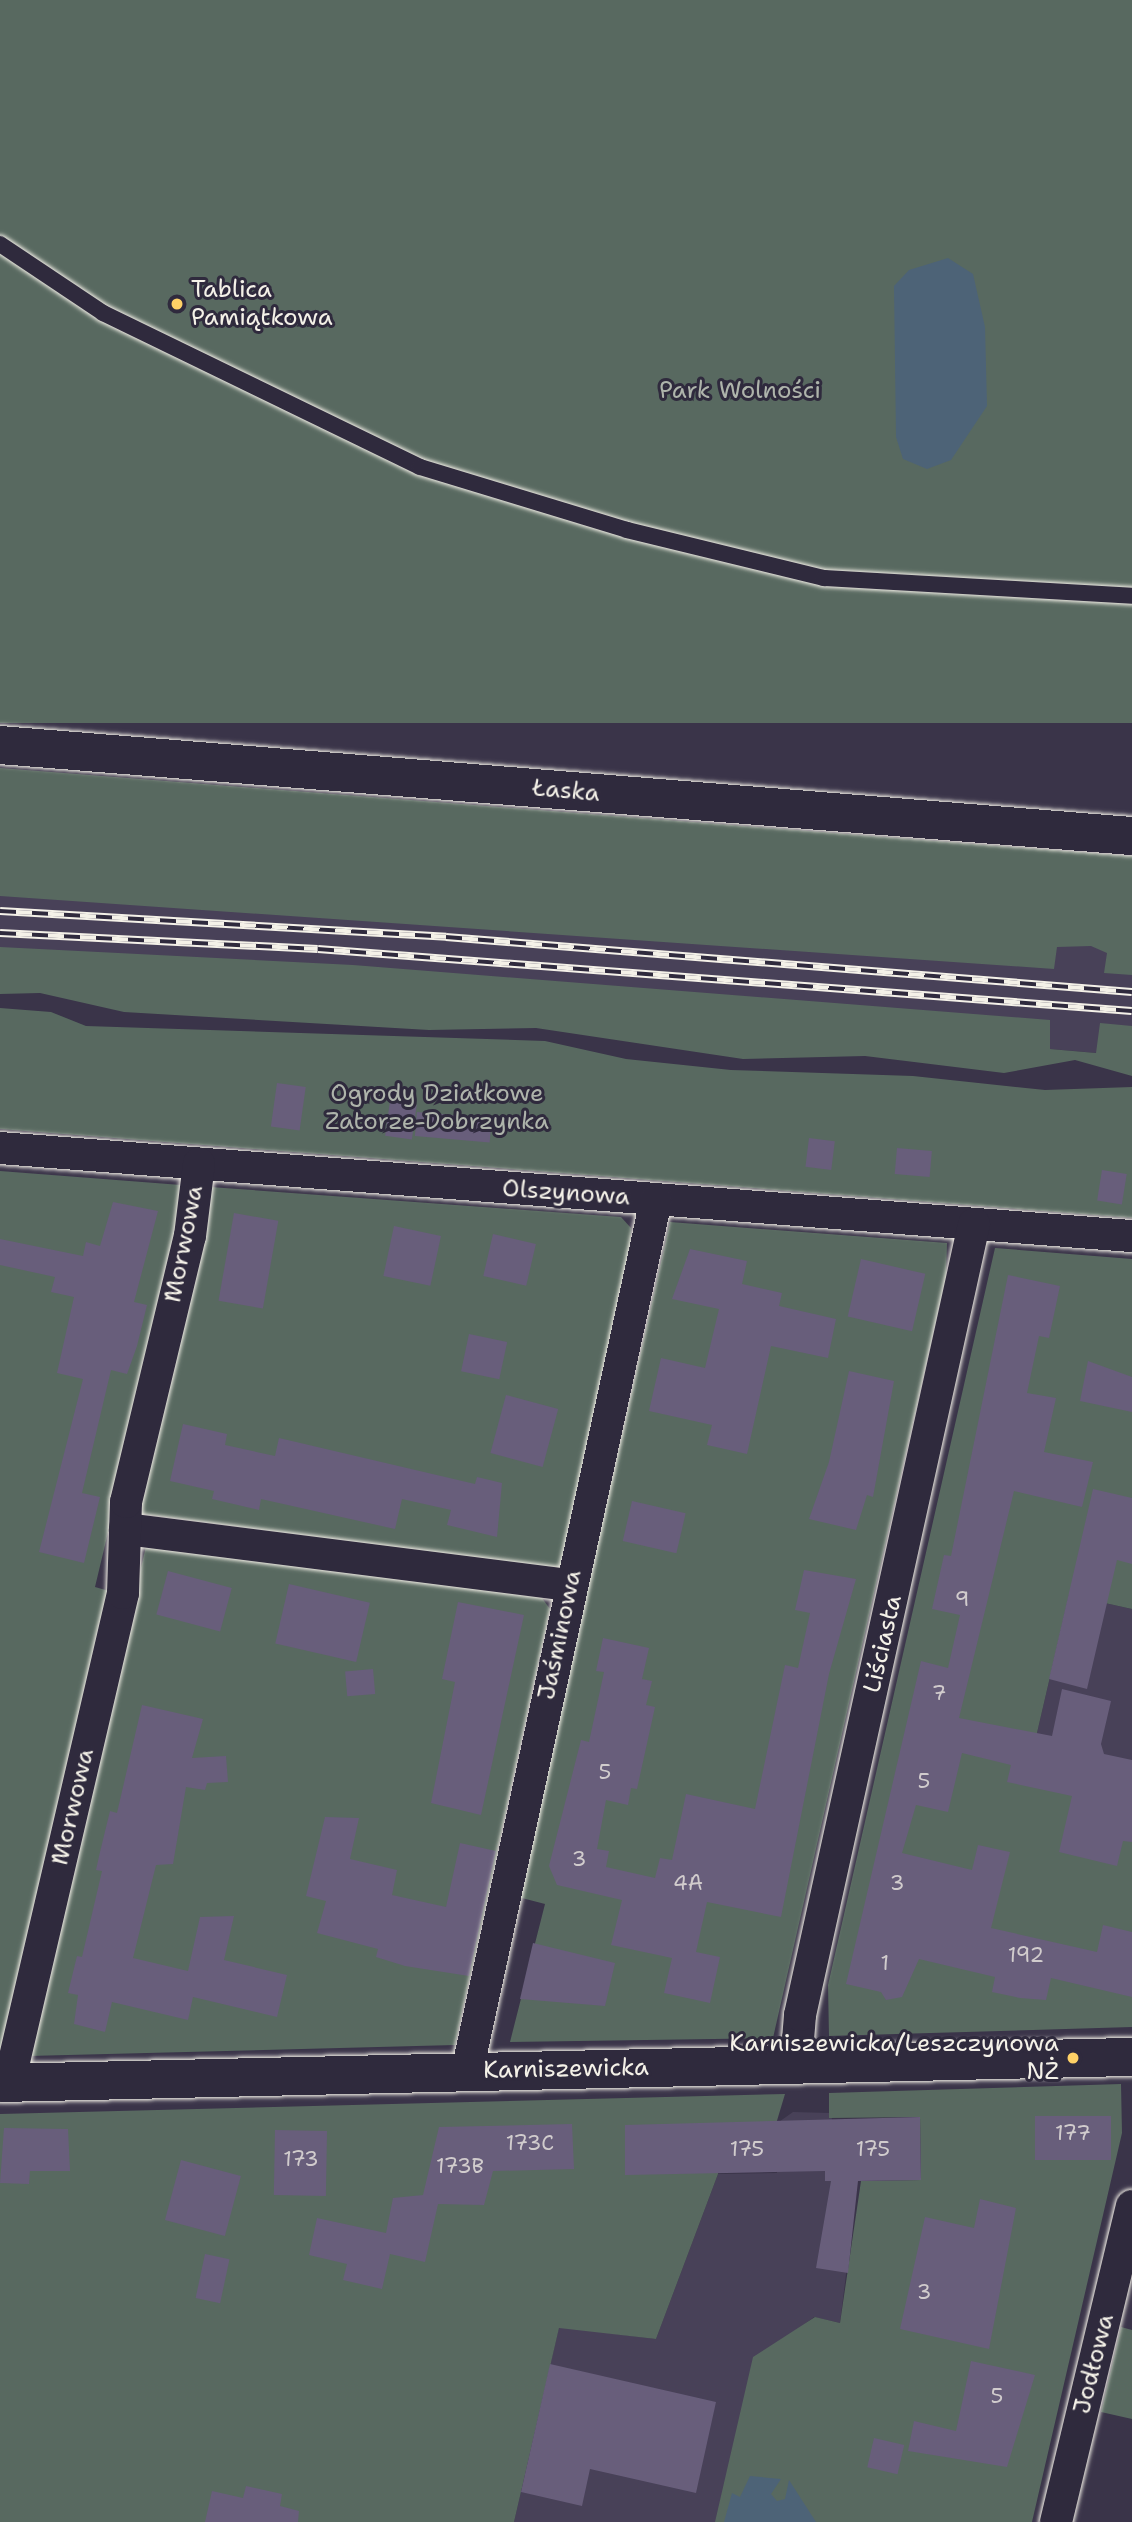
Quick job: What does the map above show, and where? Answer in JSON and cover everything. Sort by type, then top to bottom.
[{"type":"main road","name":"Łaska","points":[[0,745],[1132,836]]},
{"type":"main road","name":"Karniszewicka","points":[[4,2083],[1132,2057]]},
{"type":"street","name":"Olszynowa","points":[[0,1148],[1132,1236]]},
{"type":"street","name":"Morwowa","points":[[4,2083],[122,1593],[125,1529],[190,1236],[199,1164]]},
{"type":"street","name":"Jaśminowa","points":[[467,2071],[571,1585],[652,1243],[656,1200]]},
{"type":"street","name":"Liściasta","points":[[796,2064],[800,2015],[974,1224]]},
{"type":"street","points":[[125,1529],[571,1585]]},
{"type":"street","name":"Jodłowa","points":[[1056,2522],[1132,2206]]},
{"type":"lane","points":[[0,244],[103,313],[421,467],[627,530],[824,578],[1132,596]]},
{"type":"shaded area","points":[[0,846],[1132,930],[1132,1056],[421,995],[0,970]]},
{"type":"shaded area","points":[[1069,1595],[1132,1609],[1132,1786],[1030,1763]]},
{"type":"shaded area","points":[[793,2112],[830,2113],[856,2193],[840,2323],[814,2317],[789,2336],[716,2522],[514,2522],[559,2327],[656,2339],[718,2174],[777,2173],[776,2124]]},
{"type":"green space","name":"Park Wolności","points":[[0,0],[1132,0],[1132,723],[0,723]]},
{"type":"green space","points":[[0,768],[1132,856],[1132,975],[1104,973],[1107,953],[1091,946],[1057,947],[1054,969],[0,896]]},
{"type":"green space","points":[[0,947],[353,965],[1050,1020],[1050,1049],[1096,1053],[1100,1023],[1132,1026],[1132,1076],[1075,1060],[1004,1073],[865,1056],[743,1059],[536,1028],[429,1030],[124,1012],[40,993],[0,994]]},
{"type":"green space","name":"Ogrody Działkowe Zatorze-Dobrzynka","points":[[0,1008],[51,1012],[86,1026],[545,1041],[626,1059],[731,1070],[913,1076],[1045,1090],[1132,1087],[1132,1218],[0,1129]]},
{"type":"green space","points":[[0,1171],[181,1185],[180,1231],[95,1587],[109,1591],[0,2056]]},
{"type":"green space","points":[[210,1187],[621,1217],[631,1228],[629,1269],[562,1569],[142,1514],[137,1503]]},
{"type":"green space","points":[[670,1222],[947,1243],[946,1277],[773,2038],[510,2042],[545,1904],[518,1897]]},
{"type":"green space","points":[[995,1248],[1132,1259],[1132,1609],[1069,1595],[1030,1763],[1132,1786],[1132,2027],[829,2036],[828,1985]]},
{"type":"green space","points":[[146,1546],[542,1598],[550,1609],[455,2045],[29,2056]]},
{"type":"green space","points":[[1121,2084],[1122,2133],[1032,2522],[715,2522],[753,2357],[815,2317],[840,2323],[861,2181],[921,2180],[920,2117],[829,2118],[829,2093]]},
{"type":"green space","points":[[785,2094],[776,2124],[717,2126],[718,2174],[656,2339],[559,2328],[514,2522],[0,2522],[0,2114]]},
{"type":"green space","points":[[1121,2327],[1132,2330],[1132,2419],[1101,2412]]},
{"type":"water","points":[[948,258],[973,274],[985,327],[987,406],[951,460],[927,469],[903,459],[896,437],[894,286],[909,270]]},
{"type":"water","points":[[750,2476],[781,2479],[771,2494],[777,2501],[785,2499],[789,2480],[816,2522],[724,2522],[732,2493],[740,2497]]},
{"type":"building","points":[[277,1083],[306,1087],[300,1131],[271,1127]]},
{"type":"building","points":[[390,1101],[417,1105],[412,1139],[385,1136]]},
{"type":"building","points":[[417,1112],[492,1119],[490,1142],[415,1136]]},
{"type":"building","points":[[809,1138],[835,1141],[831,1170],[805,1167]]},
{"type":"building","points":[[897,1148],[932,1151],[930,1177],[895,1174]]},
{"type":"building","points":[[1102,1170],[1127,1174],[1122,1205],[1097,1201]]},
{"type":"building","points":[[113,1202],[158,1211],[134,1302],[147,1305],[137,1346],[127,1374],[111,1370],[82,1493],[100,1497],[84,1563],[39,1552],[83,1379],[57,1373],[74,1297],[51,1292],[55,1277],[0,1265],[0,1239],[83,1256],[86,1242],[100,1246]]},
{"type":"building","points":[[234,1213],[278,1221],[263,1308],[219,1301]]},
{"type":"building","points":[[394,1226],[441,1236],[430,1286],[383,1276]]},
{"type":"building","points":[[493,1234],[536,1244],[526,1286],[483,1276]]},
{"type":"building","points":[[690,1249],[747,1261],[742,1284],[782,1293],[779,1306],[836,1319],[828,1358],[771,1346],[747,1454],[707,1445],[712,1425],[649,1411],[661,1358],[705,1368],[719,1309],[672,1299]]},
{"type":"building","points":[[861,1259],[925,1274],[912,1331],[848,1316]]},
{"type":"building","points":[[1008,1275],[1060,1286],[1049,1338],[1039,1336],[1027,1393],[1056,1398],[1044,1452],[1093,1462],[1082,1507],[1014,1491],[959,1718],[1052,1736],[1062,1689],[1111,1701],[1101,1744],[1104,1754],[1132,1760],[1132,1842],[1123,1841],[1117,1866],[1059,1852],[1072,1796],[1007,1782],[1011,1765],[962,1753],[948,1812],[916,1805],[902,1853],[972,1870],[978,1845],[1010,1852],[991,1928],[1097,1952],[1103,1925],[1132,1932],[1132,1997],[1051,1978],[1046,2000],[1020,1998],[992,1992],[995,1977],[919,1959],[902,1997],[886,2000],[881,1992],[846,1984],[921,1661],[948,1668],[960,1615],[932,1609],[944,1555],[951,1556]]},
{"type":"building","points":[[469,1334],[507,1342],[499,1379],[461,1371]]},
{"type":"building","points":[[1088,1361],[1132,1377],[1132,1412],[1080,1401]]},
{"type":"building","points":[[849,1371],[894,1381],[873,1497],[867,1495],[856,1530],[809,1519],[829,1462]]},
{"type":"building","points":[[506,1395],[558,1409],[543,1467],[490,1453]]},
{"type":"building","points":[[183,1424],[227,1434],[225,1445],[275,1456],[279,1438],[475,1484],[477,1477],[502,1483],[497,1537],[447,1525],[451,1510],[402,1499],[395,1529],[261,1499],[259,1510],[212,1499],[214,1491],[170,1481]]},
{"type":"building","points":[[1093,1489],[1132,1498],[1132,1564],[1117,1560],[1087,1689],[1049,1679]]},
{"type":"building","points":[[632,1501],[686,1513],[676,1553],[623,1541]]},
{"type":"building","points":[[804,1570],[856,1579],[829,1674],[781,1917],[707,1902],[696,1952],[720,1957],[710,2003],[664,1993],[672,1958],[611,1945],[622,1900],[557,1885],[549,1866],[581,1740],[589,1742],[604,1672],[596,1671],[603,1638],[649,1648],[642,1679],[652,1681],[646,1705],[655,1707],[637,1789],[631,1788],[628,1805],[606,1800],[597,1849],[609,1851],[606,1867],[655,1878],[660,1858],[672,1860],[686,1794],[755,1809],[785,1665],[798,1668],[810,1613],[795,1610]]},
{"type":"building","points":[[168,1571],[232,1588],[220,1632],[156,1614]]},
{"type":"building","points":[[289,1584],[370,1603],[356,1662],[275,1643]]},
{"type":"building","points":[[458,1602],[524,1615],[481,1815],[431,1803],[455,1682],[442,1679]]},
{"type":"building","points":[[373,1669],[375,1694],[347,1696],[345,1671]]},
{"type":"building","points":[[142,1705],[203,1719],[192,1758],[226,1756],[228,1782],[207,1783],[205,1790],[186,1787],[173,1864],[156,1865],[133,1958],[188,1971],[200,1917],[234,1916],[224,1960],[287,1975],[277,2017],[193,1997],[188,2020],[112,2002],[105,2032],[74,2024],[78,1995],[68,1993],[77,1956],[82,1957],[102,1871],[96,1870],[110,1811],[117,1813]]},
{"type":"building","points":[[325,1817],[359,1818],[350,1859],[397,1870],[392,1895],[446,1907],[460,1843],[496,1851],[469,1976],[405,1966],[376,1957],[378,1949],[317,1933],[326,1901],[306,1896]]},
{"type":"building","points":[[533,1943],[615,1963],[605,2006],[520,1999]]},
{"type":"building","points":[[1035,2116],[1111,2116],[1111,2160],[1035,2160]]},
{"type":"building","points":[[920,2117],[921,2180],[858,2181],[848,2273],[816,2268],[831,2181],[825,2181],[825,2171],[625,2175],[625,2125]]},
{"type":"building","points":[[572,2124],[574,2169],[493,2171],[484,2205],[438,2204],[425,2262],[390,2254],[382,2289],[343,2280],[347,2264],[309,2255],[317,2218],[386,2233],[393,2198],[423,2195],[439,2127]]},
{"type":"building","points":[[4,2128],[68,2129],[70,2171],[30,2171],[29,2184],[0,2183]]},
{"type":"building","points":[[275,2130],[327,2131],[326,2196],[274,2195]]},
{"type":"building","points":[[181,2160],[241,2176],[225,2236],[165,2220]]},
{"type":"building","points":[[980,2199],[1016,2208],[989,2349],[900,2329],[925,2217],[974,2228]]},
{"type":"building","points":[[205,2254],[229,2259],[220,2303],[196,2298]]},
{"type":"building","points":[[971,2361],[1035,2375],[1007,2467],[908,2451],[914,2421],[956,2431]]},
{"type":"building","points":[[550,2364],[716,2402],[696,2493],[590,2469],[582,2506],[521,2492]]},
{"type":"building","points":[[874,2438],[904,2445],[897,2474],[867,2467]]},
{"type":"building","points":[[246,2486],[282,2494],[280,2506],[299,2511],[298,2522],[205,2522],[212,2491],[243,2498]]},
{"type":"railway","points":[[0,911],[446,937],[1132,992]]},
{"type":"railway","points":[[0,933],[318,949],[1132,1011]]},
{"type":"place","name":"Tablica Pamiątkowa","points":[[177,304]]},
{"type":"place","name":"Karniszewicka/Leszczynowa NŻ","points":[[1073,2058]]}]
